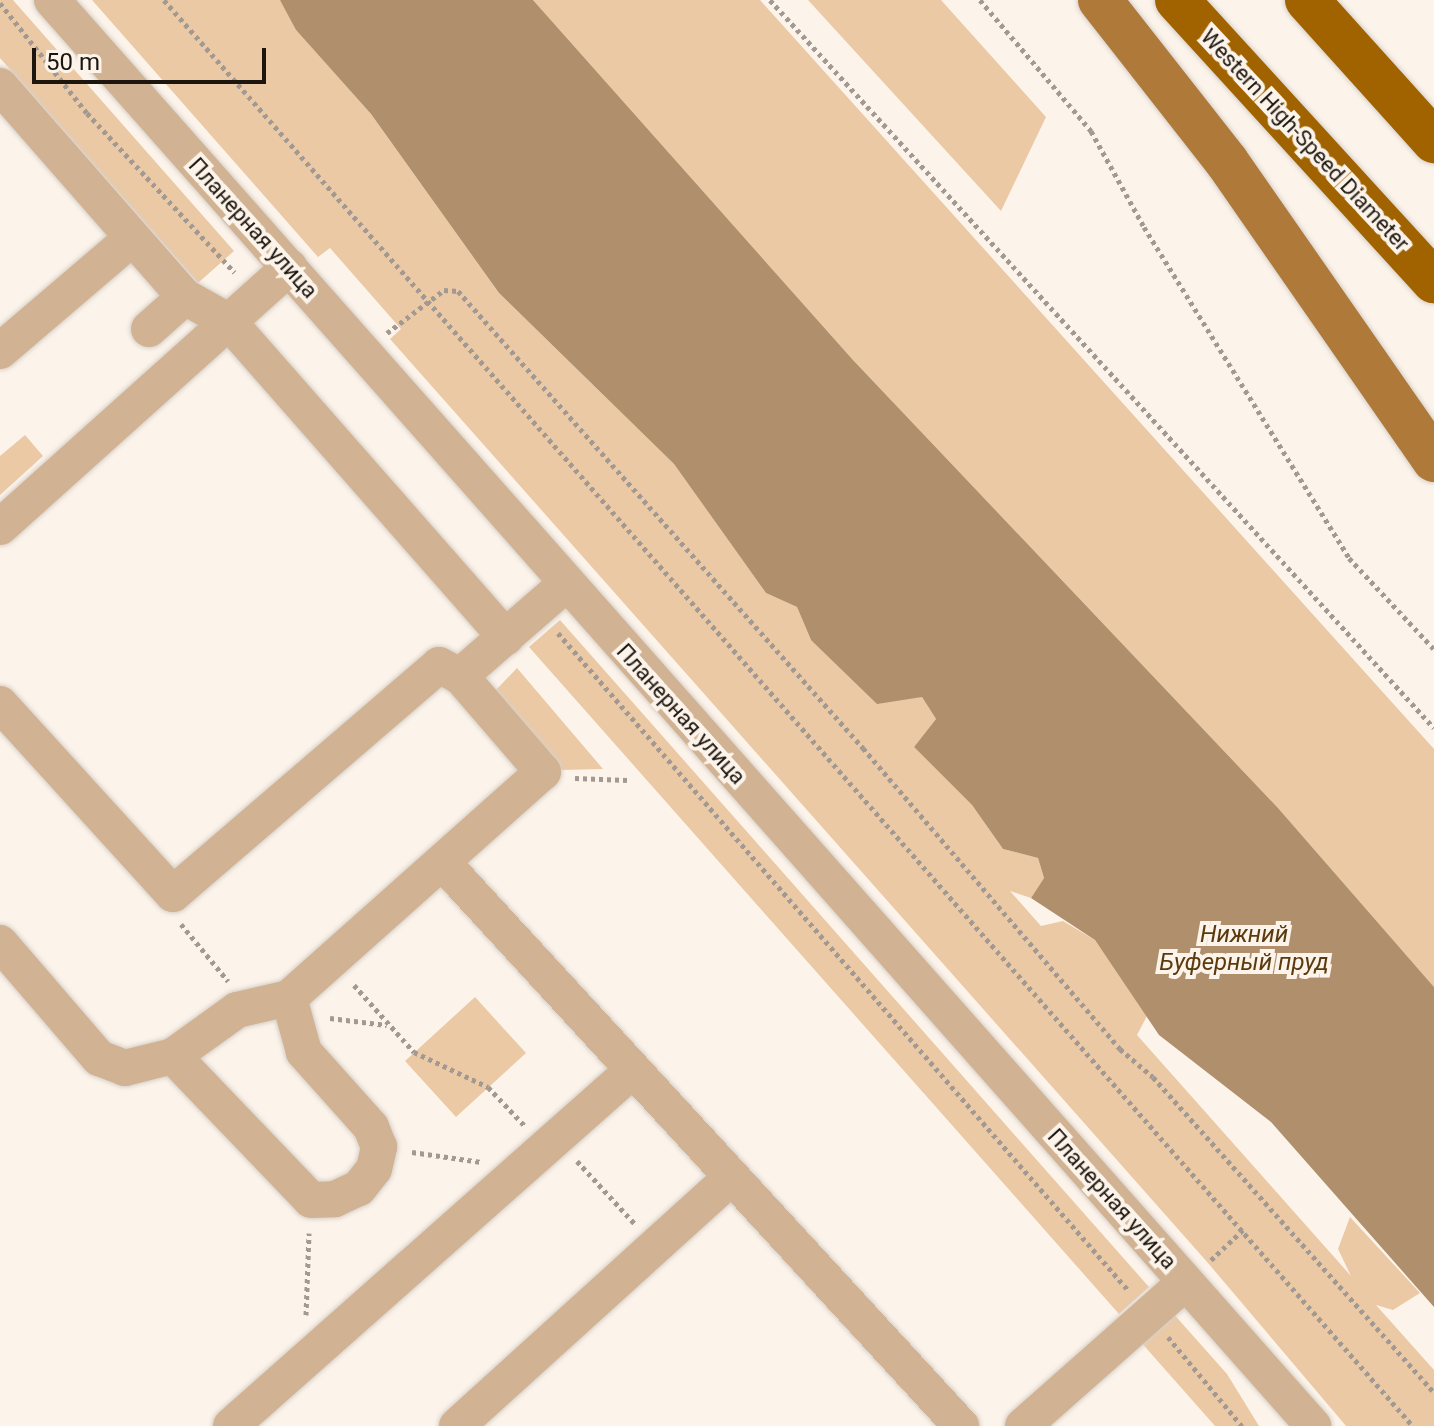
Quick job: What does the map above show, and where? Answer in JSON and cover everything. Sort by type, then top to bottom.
[{"type":"highway","name":"Western High-Speed Diameter","points":[[1177,0],[1434,281]]},
{"type":"highway","points":[[1307,0],[1434,141]]},
{"type":"main road","points":[[1100,0],[1227,162],[1434,460]]},
{"type":"street","name":"Планерная улица","points":[[52,0],[566,584],[1197,1272],[1313,1426]]},
{"type":"street","points":[[0,86],[185,297],[228,321],[506,637]]},
{"type":"street","points":[[0,351],[131,239]]},
{"type":"street","points":[[0,527],[290,267]]},
{"type":"street","points":[[149,329],[185,297]]},
{"type":"street","points":[[460,676],[566,584]]},
{"type":"street","points":[[0,704],[173,894],[439,665],[460,676],[543,772],[444,864],[332,960],[291,1006],[237,1010],[173,1056],[125,1068],[99,1058],[0,943]]},
{"type":"street","points":[[444,864],[961,1426]]},
{"type":"street","points":[[173,1056],[311,1200],[335,1199],[359,1188],[374,1169],[379,1147],[371,1127],[304,1052],[291,1006]]},
{"type":"street","points":[[231,1426],[633,1070]]},
{"type":"street","points":[[457,1426],[732,1177]]},
{"type":"street","points":[[1023,1426],[1197,1272]]},
{"type":"path","points":[[164,0],[1245,1228],[1413,1426]]},
{"type":"path","points":[[770,0],[1434,728]]},
{"type":"path","points":[[980,0],[1091,131],[1152,241],[1349,558],[1434,649]]},
{"type":"path","points":[[0,3],[87,113],[256,296]]},
{"type":"path","points":[[387,334],[444,290],[458,291],[863,748],[1120,1049],[1153,1077],[1434,1392]]},
{"type":"path","points":[[538,609],[1149,1314],[1242,1426]]},
{"type":"path","points":[[543,772],[552,778],[627,780]]},
{"type":"path","points":[[173,894],[173,915],[230,984],[237,1010]]},
{"type":"path","points":[[332,960],[414,1052],[488,1087],[543,1152],[654,1246]]},
{"type":"path","points":[[291,1006],[389,1025]]},
{"type":"path","points":[[379,1147],[543,1152]]},
{"type":"path","points":[[304,1361],[311,1200]]},
{"type":"path","points":[[1197,1272],[1245,1228]]},
{"type":"shaded area","points":[[0,0],[13,0],[234,251],[198,283],[0,58]]},
{"type":"shaded area","points":[[92,0],[280,0],[285,5],[296,30],[371,114],[499,293],[674,464],[766,593],[797,607],[811,640],[922,697],[936,719],[914,747],[972,805],[1003,849],[1038,858],[1044,878],[1031,898],[1010,891],[1041,926],[1063,921],[1095,940],[1147,1016],[1137,1035],[1351,1276],[1338,1249],[1350,1217],[1420,1293],[1393,1310],[1376,1305],[1434,1370],[1434,1426],[1346,1426],[1208,1263],[390,339],[401,329],[330,248],[318,257]]},
{"type":"shaded area","points":[[533,0],[760,0],[1434,749],[1434,987],[1278,808],[853,360]]},
{"type":"shaded area","points":[[808,0],[941,0],[1046,117],[1001,211]]},
{"type":"shaded area","points":[[25,435],[43,456],[0,495],[0,456]]},
{"type":"shaded area","points":[[560,620],[1149,1287],[1119,1314],[529,647]]},
{"type":"shaded area","points":[[517,668],[603,769],[562,770],[494,692]]},
{"type":"shaded area","points":[[475,997],[526,1053],[456,1117],[405,1061]]},
{"type":"shaded area","points":[[1171,1311],[1227,1374],[1259,1426],[1215,1426],[1139,1340]]},
{"type":"water","name":"Нижний Буферный пруд","points":[[280,0],[533,0],[853,360],[1278,808],[1434,987],[1434,1307],[1271,1122],[1159,1035],[1095,940],[1031,898],[1044,878],[1038,858],[1003,849],[972,805],[914,747],[936,719],[922,697],[877,704],[811,640],[797,607],[766,593],[674,464],[499,293],[371,114],[296,30]]}]
